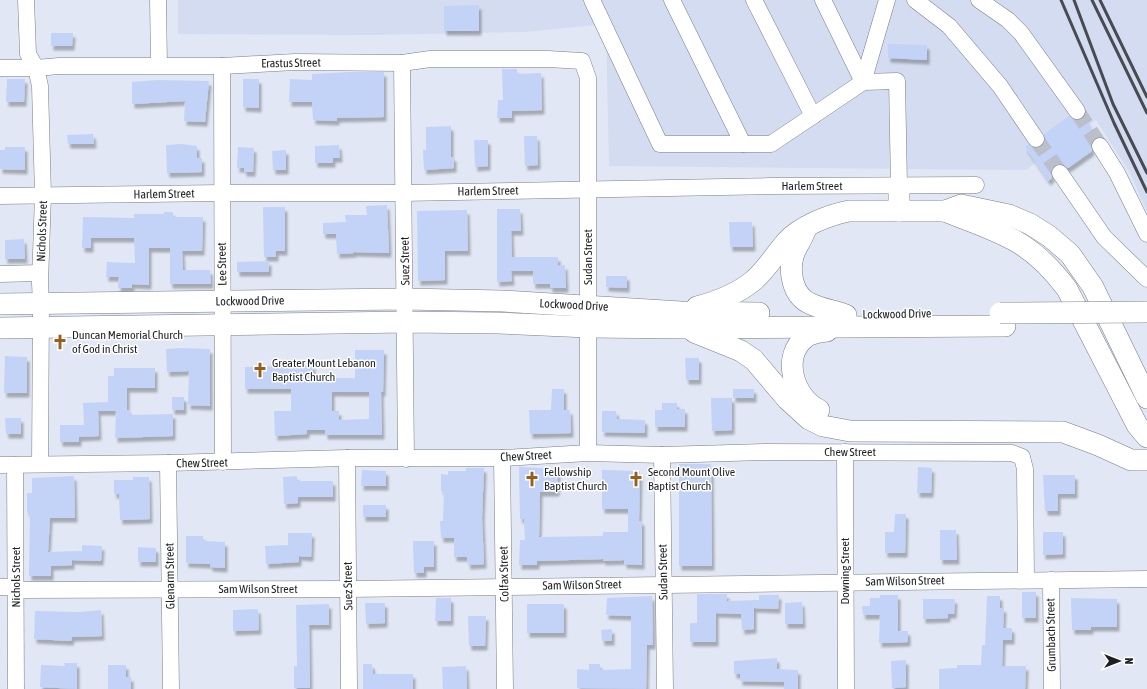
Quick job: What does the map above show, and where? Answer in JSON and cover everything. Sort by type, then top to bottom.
[{"type":"main road","points":[[899,186],[899,211]]},
{"type":"main road","points":[[946,211],[961,205],[1009,215],[1030,224],[1049,236],[1070,254],[1093,287],[1147,398]]},
{"type":"main road","points":[[683,320],[712,303],[736,293],[753,281],[788,240],[819,219],[849,211],[946,211],[1015,239],[1034,252],[1052,269],[1071,296],[1144,427]]},
{"type":"main road","points":[[808,227],[794,254],[792,282],[798,295],[810,303],[847,320]]},
{"type":"main road","name":"Lockwood Drive","points":[[0,304],[405,299],[502,301],[589,305],[683,320]]},
{"type":"main road","name":"Lockwood Drive","points":[[1002,320],[1147,312]]},
{"type":"main road","points":[[683,320],[741,351],[754,360],[798,410],[809,419],[823,426],[850,431],[1063,432],[1098,445],[1131,460],[1147,460]]},
{"type":"main road","name":"Lockwood Drive","points":[[0,328],[406,322],[498,322],[588,327],[683,320],[1002,320],[1147,325]]},
{"type":"main road","points":[[847,320],[808,335],[796,347],[792,361],[793,376],[805,401],[817,410],[833,415],[863,418],[1030,418],[1070,421],[1095,429],[1147,454]]},
{"type":"street","name":"Nichols Street","points":[[26,0],[28,54],[36,68],[40,86],[43,195],[40,274],[40,464]]},
{"type":"street","points":[[158,0],[159,65]]},
{"type":"street","points":[[592,0],[660,144],[771,144],[863,82],[897,82],[899,186]]},
{"type":"street","points":[[672,0],[743,144]]},
{"type":"street","points":[[754,0],[813,116]]},
{"type":"street","points":[[823,0],[863,82]]},
{"type":"street","points":[[863,82],[887,0]]},
{"type":"street","points":[[915,0],[950,26],[1000,86],[1036,139]]},
{"type":"street","points":[[979,0],[1008,20],[1021,33],[1077,111]]},
{"type":"street","name":"Erastus Street","points":[[0,68],[159,65],[222,66],[295,62],[402,63],[430,59],[548,59],[582,61]]},
{"type":"street","name":"Sudan Street","points":[[582,61],[588,78],[588,453]]},
{"type":"street","name":"Suez Street","points":[[402,63],[406,322],[406,459]]},
{"type":"street","name":"Lee Street","points":[[222,66],[221,193],[223,462]]},
{"type":"street","points":[[1100,146],[1118,173],[1147,234]]},
{"type":"street","points":[[1060,173],[1104,237],[1147,279]]},
{"type":"street","name":"Harlem Street","points":[[0,196],[221,193],[403,193],[587,189],[976,185]]},
{"type":"street","points":[[0,274],[40,274]]},
{"type":"street","name":"Chew Street","points":[[8,465],[223,462],[346,458],[502,458],[588,453],[662,455],[845,452],[1012,453],[1022,457],[1025,485],[1026,579]]},
{"type":"street","name":"Downing Street","points":[[845,452],[846,689]]},
{"type":"street","name":"Sudan Street","points":[[662,455],[665,689]]},
{"type":"street","name":"Suez Street","points":[[346,458],[349,689]]},
{"type":"street","name":"Colfax Street","points":[[502,458],[505,689]]},
{"type":"street","name":"Glenarm Street","points":[[168,463],[171,589],[171,689]]},
{"type":"street","name":"Nichols Street","points":[[8,465],[16,588],[16,689]]},
{"type":"street","name":"Sam Wilson Street","points":[[0,587],[348,589],[1026,579],[1147,579]]},
{"type":"street","name":"Grumbach Street","points":[[1051,580],[1052,689]]},
{"type":"shaded area","points":[[178,0],[1147,0],[1147,212],[1130,173],[1096,120],[1026,170],[609,166],[606,24],[525,32],[375,35],[178,34]]},
{"type":"building","points":[[479,5],[479,31],[444,31],[444,6]]},
{"type":"building","points":[[51,33],[73,33],[72,46],[51,46]]},
{"type":"building","points":[[888,44],[927,45],[927,60],[888,58]]},
{"type":"building","points":[[502,69],[517,69],[517,74],[541,73],[542,110],[512,111],[512,118],[497,118],[498,100],[503,100]]},
{"type":"building","points":[[384,72],[384,117],[337,118],[337,121],[313,120],[312,102],[289,102],[290,79],[312,80],[312,74]]},
{"type":"building","points":[[7,79],[25,79],[24,102],[6,102]]},
{"type":"building","points":[[243,79],[259,79],[259,108],[243,107]]},
{"type":"building","points":[[157,80],[209,81],[205,122],[184,121],[185,101],[132,104],[132,82]]},
{"type":"building","points":[[1069,116],[1078,120],[1084,117],[1098,137],[1091,142],[1092,151],[1068,168],[1060,164],[1054,165],[1051,173],[1052,178],[1048,181],[1025,147],[1028,144],[1036,148],[1042,147],[1045,139],[1044,134]]},
{"type":"building","points":[[451,126],[451,157],[454,157],[454,168],[424,170],[423,150],[426,150],[426,127]]},
{"type":"building","points":[[93,134],[94,144],[68,144],[67,135]]},
{"type":"building","points":[[524,136],[537,136],[538,165],[525,166]]},
{"type":"building","points":[[474,140],[488,140],[488,166],[475,167]]},
{"type":"building","points":[[182,144],[197,146],[197,158],[202,158],[202,172],[167,173],[166,145]]},
{"type":"building","points":[[339,145],[340,158],[333,158],[333,163],[315,163],[315,146]]},
{"type":"building","points":[[5,147],[25,147],[25,170],[0,169],[0,150],[5,150]]},
{"type":"building","points":[[238,147],[254,148],[253,172],[244,172],[244,168],[237,168]]},
{"type":"building","points":[[286,150],[286,170],[273,170],[272,151]]},
{"type":"building","points":[[387,205],[389,253],[354,252],[337,254],[336,234],[323,234],[323,223],[346,222],[345,215],[367,215],[366,206]]},
{"type":"building","points":[[263,207],[285,207],[285,251],[276,251],[276,257],[264,257]]},
{"type":"building","points":[[497,209],[520,209],[521,231],[511,231],[512,257],[558,257],[558,266],[565,265],[566,288],[550,288],[550,284],[533,284],[533,271],[511,271],[512,281],[497,282]]},
{"type":"building","points":[[467,210],[468,251],[445,251],[445,280],[418,281],[417,211]]},
{"type":"building","points":[[164,212],[173,212],[173,217],[203,217],[202,251],[182,251],[183,270],[210,270],[211,284],[170,284],[170,248],[149,248],[149,285],[132,284],[132,288],[118,288],[119,277],[106,277],[107,262],[135,263],[134,238],[91,238],[91,248],[82,248],[83,217],[134,218],[134,214],[164,214]]},
{"type":"building","points":[[729,222],[752,222],[753,247],[730,247]]},
{"type":"building","points":[[24,239],[25,259],[5,259],[5,240]]},
{"type":"building","points":[[269,261],[269,272],[237,272],[237,262]]},
{"type":"building","points":[[606,276],[627,276],[627,288],[606,287]]},
{"type":"building","points":[[166,349],[210,349],[210,406],[188,405],[189,371],[167,372]]},
{"type":"building","points":[[355,350],[384,350],[383,392],[381,392],[382,435],[325,435],[325,430],[307,430],[307,434],[275,436],[274,411],[291,411],[291,389],[245,389],[245,367],[313,365],[313,378],[355,378]],"holes":[[[332,392],[369,392],[369,419],[339,420],[339,411],[332,411]]]},
{"type":"building","points":[[5,356],[27,357],[27,393],[4,393]]},
{"type":"building","points":[[685,358],[699,358],[699,380],[686,380]]},
{"type":"building","points":[[114,368],[155,368],[155,388],[127,388],[127,410],[130,410],[130,415],[173,414],[173,436],[115,438],[116,411],[98,411],[99,436],[79,437],[79,442],[60,442],[60,425],[84,425],[83,403],[108,402],[108,376],[114,376]]},
{"type":"building","points":[[552,389],[564,389],[564,410],[570,410],[571,433],[530,434],[529,410],[551,410]]},
{"type":"building","points":[[733,389],[754,389],[754,398],[733,398]]},
{"type":"building","points":[[172,397],[184,397],[184,410],[172,410]]},
{"type":"building","points":[[711,398],[732,398],[732,430],[712,431]]},
{"type":"building","points":[[662,403],[677,403],[677,409],[685,409],[685,427],[655,427],[655,410],[662,410]]},
{"type":"building","points":[[602,411],[616,411],[617,419],[645,420],[645,433],[602,432]]},
{"type":"building","points":[[5,418],[21,418],[21,434],[6,434]]},
{"type":"building","points":[[679,464],[711,464],[712,566],[679,566]]},
{"type":"building","points":[[519,467],[558,469],[557,492],[540,492],[539,537],[603,536],[603,532],[628,532],[628,509],[602,509],[602,470],[640,471],[639,521],[642,521],[642,565],[624,564],[624,560],[603,561],[603,559],[537,561],[537,565],[519,565],[520,540],[525,540],[524,519],[520,519]]},
{"type":"building","points":[[918,467],[932,468],[931,493],[917,493]]},
{"type":"building","points":[[466,468],[484,468],[482,518],[484,564],[468,565],[467,557],[454,557],[454,538],[441,538],[440,521],[443,521],[444,491],[441,491],[441,474],[448,475],[448,471],[466,471]]},
{"type":"building","points":[[362,470],[386,471],[386,486],[361,486]]},
{"type":"building","points":[[1043,475],[1075,475],[1075,494],[1058,494],[1058,511],[1045,511]]},
{"type":"building","points":[[74,476],[75,518],[50,518],[48,552],[82,551],[82,545],[102,546],[101,561],[72,560],[72,565],[51,566],[51,576],[29,576],[30,513],[27,513],[27,493],[32,493],[32,478]]},
{"type":"building","points":[[297,476],[297,481],[333,481],[333,497],[298,497],[298,503],[284,504],[283,477]]},
{"type":"building","points":[[133,477],[149,477],[150,519],[120,520],[119,494],[114,494],[114,480],[133,480]]},
{"type":"building","points":[[363,505],[386,505],[386,517],[363,517]]},
{"type":"building","points":[[895,514],[906,514],[905,553],[885,553],[885,532],[894,532]]},
{"type":"building","points":[[940,530],[956,530],[957,560],[940,560]]},
{"type":"building","points":[[1043,532],[1063,532],[1063,554],[1043,555]]},
{"type":"building","points":[[288,533],[312,533],[311,557],[299,556],[299,562],[266,564],[265,546],[288,545]]},
{"type":"building","points":[[186,536],[203,536],[203,541],[225,542],[225,568],[210,567],[210,564],[186,563]]},
{"type":"building","points":[[413,541],[434,541],[434,567],[424,567],[424,573],[414,573]]},
{"type":"building","points":[[138,547],[156,548],[156,562],[138,562]]},
{"type":"building","points":[[1022,592],[1036,592],[1036,618],[1022,618]]},
{"type":"building","points":[[697,594],[727,594],[727,601],[759,600],[759,595],[779,595],[778,609],[754,608],[754,629],[742,630],[741,614],[716,613],[716,642],[690,642],[690,623],[697,623]]},
{"type":"building","points":[[880,595],[898,595],[898,631],[908,631],[908,642],[879,643],[880,615],[863,615],[862,606],[870,606],[870,598],[880,598]]},
{"type":"building","points":[[652,596],[653,645],[647,645],[646,689],[577,688],[577,669],[589,670],[589,664],[600,664],[600,670],[631,669],[631,616],[606,615],[607,598]]},
{"type":"building","points":[[987,596],[1000,596],[1000,608],[1004,608],[1003,628],[1012,628],[1012,640],[1003,640],[1002,666],[1026,666],[1025,689],[939,689],[939,669],[957,668],[957,665],[981,665],[982,645],[985,645]]},
{"type":"building","points":[[436,598],[451,598],[451,621],[435,621]]},
{"type":"building","points":[[1071,598],[1117,599],[1117,627],[1091,627],[1091,630],[1072,630]]},
{"type":"building","points":[[923,599],[955,599],[954,614],[948,614],[948,618],[923,619]]},
{"type":"building","points":[[802,602],[803,624],[785,624],[785,603]]},
{"type":"building","points":[[365,603],[385,603],[385,623],[366,624]]},
{"type":"building","points":[[329,604],[329,625],[309,625],[310,688],[294,688],[294,666],[297,666],[296,605]]},
{"type":"building","points":[[527,604],[564,604],[564,633],[527,633]]},
{"type":"building","points":[[258,609],[259,630],[233,631],[233,610]]},
{"type":"building","points":[[101,610],[102,636],[72,637],[71,641],[34,639],[35,611],[80,612]]},
{"type":"building","points":[[468,616],[486,616],[485,646],[469,646]]},
{"type":"building","points":[[612,629],[612,641],[602,641],[601,630]]},
{"type":"building","points":[[777,658],[777,669],[798,670],[798,689],[784,689],[784,682],[740,681],[740,674],[734,674],[734,661]]},
{"type":"building","points":[[906,660],[906,687],[892,688],[891,661]]},
{"type":"building","points":[[64,663],[77,663],[77,689],[40,687],[41,665],[65,666]]},
{"type":"building","points":[[363,664],[372,664],[373,674],[413,674],[413,689],[363,689]]},
{"type":"building","points":[[108,665],[126,665],[126,677],[131,677],[131,689],[108,689]]},
{"type":"building","points":[[466,666],[467,689],[443,689],[442,667]]},
{"type":"tunnel","points":[[1077,111],[1100,146]]},
{"type":"tunnel","points":[[1036,139],[1060,173]]},
{"type":"railway","points":[[1061,0],[1114,123],[1147,192]]},
{"type":"railway","points":[[1074,0],[1113,104],[1147,173]]},
{"type":"railway","points":[[1092,0],[1147,113]]},
{"type":"railway","points":[[1100,0],[1147,97]]},
{"type":"place","name":"Duncan Memorial Church of God in Christ","points":[[60,342]]},
{"type":"place","name":"Greater Mount Lebanon Baptist Church","points":[[260,370]]},
{"type":"place","name":"Fellowship Baptist Church","points":[[532,479]]},
{"type":"place","name":"Second Mount Olive Baptist Church","points":[[636,479]]}]
